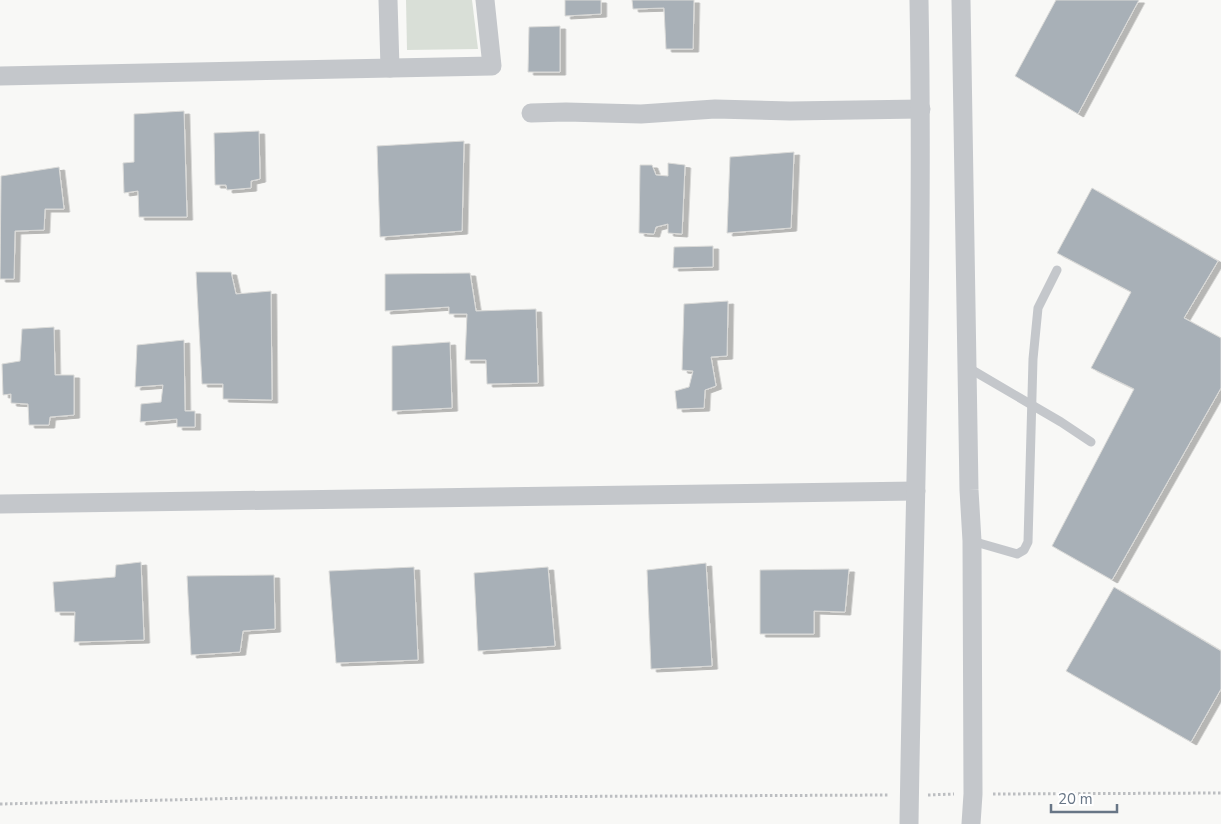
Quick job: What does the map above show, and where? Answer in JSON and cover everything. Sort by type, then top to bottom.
[{"type":"street","points":[[388,0],[390,68]]},
{"type":"street","points":[[0,76],[492,66],[485,0]]},
{"type":"street","points":[[909,824],[921,109],[919,0]]},
{"type":"street","points":[[961,0],[968,490],[972,541],[973,794],[971,824]]},
{"type":"street","points":[[531,113],[641,114],[715,109],[790,111],[921,109]]},
{"type":"street","points":[[0,504],[916,491]]},
{"type":"lane","points":[[972,541],[1017,554],[1024,550],[1028,542],[1033,359],[1038,308],[1057,270]]},
{"type":"lane","points":[[967,367],[1061,422],[1091,442]]},
{"type":"path","points":[[0,804],[251,798],[1221,793]]},
{"type":"shaded area","points":[[406,0],[472,0],[478,49],[407,50]]},
{"type":"building","points":[[565,0],[601,0],[601,14],[565,16]]},
{"type":"building","points":[[632,0],[694,0],[693,49],[666,49],[664,8],[633,9]]},
{"type":"building","points":[[1056,0],[1139,0],[1078,114],[1015,76]]},
{"type":"building","points":[[560,26],[560,72],[528,72],[529,27]]},
{"type":"building","points":[[184,111],[187,217],[139,217],[138,191],[124,193],[123,163],[134,162],[134,114]]},
{"type":"building","points":[[259,131],[260,179],[251,181],[251,188],[227,190],[226,185],[215,185],[214,133]]},
{"type":"building","points":[[464,141],[462,231],[380,237],[377,146]]},
{"type":"building","points":[[794,152],[791,228],[727,233],[730,157]]},
{"type":"building","points":[[668,163],[685,165],[682,234],[668,233],[668,224],[656,227],[654,234],[639,233],[640,165],[652,165],[656,175],[668,176]]},
{"type":"building","points":[[59,167],[64,209],[45,209],[44,230],[15,231],[14,279],[0,279],[1,176]]},
{"type":"building","points":[[1092,188],[1218,261],[1184,318],[1221,338],[1221,388],[1112,580],[1052,546],[1134,389],[1091,368],[1131,292],[1057,253]]},
{"type":"building","points":[[713,246],[713,267],[673,268],[674,247]]},
{"type":"building","points":[[196,272],[231,272],[236,294],[271,291],[272,400],[223,399],[223,384],[202,384]]},
{"type":"building","points":[[470,273],[476,311],[536,309],[538,383],[487,384],[486,360],[465,360],[467,314],[449,314],[449,307],[385,311],[385,274]]},
{"type":"building","points":[[728,301],[727,356],[711,357],[716,386],[705,390],[704,408],[677,409],[675,391],[689,387],[693,371],[682,370],[684,304]]},
{"type":"building","points":[[54,327],[55,375],[74,375],[74,415],[50,417],[49,425],[29,425],[28,404],[11,403],[11,394],[3,395],[2,364],[20,361],[22,329]]},
{"type":"building","points":[[184,340],[185,411],[195,411],[195,427],[177,427],[177,419],[140,422],[141,404],[161,402],[163,385],[135,387],[137,345]]},
{"type":"building","points":[[450,342],[452,408],[392,411],[392,346]]},
{"type":"building","points":[[141,562],[144,640],[74,642],[75,612],[55,612],[53,582],[115,577],[116,565]]},
{"type":"building","points":[[706,563],[712,666],[651,669],[647,570]]},
{"type":"building","points":[[414,567],[418,660],[336,663],[329,571]]},
{"type":"building","points":[[548,567],[555,646],[478,651],[474,573]]},
{"type":"building","points":[[849,569],[845,612],[814,611],[814,634],[760,634],[760,570]]},
{"type":"building","points":[[274,575],[275,629],[243,631],[240,652],[191,655],[187,576]]},
{"type":"building","points":[[1114,587],[1221,651],[1221,689],[1191,742],[1066,671]]}]
